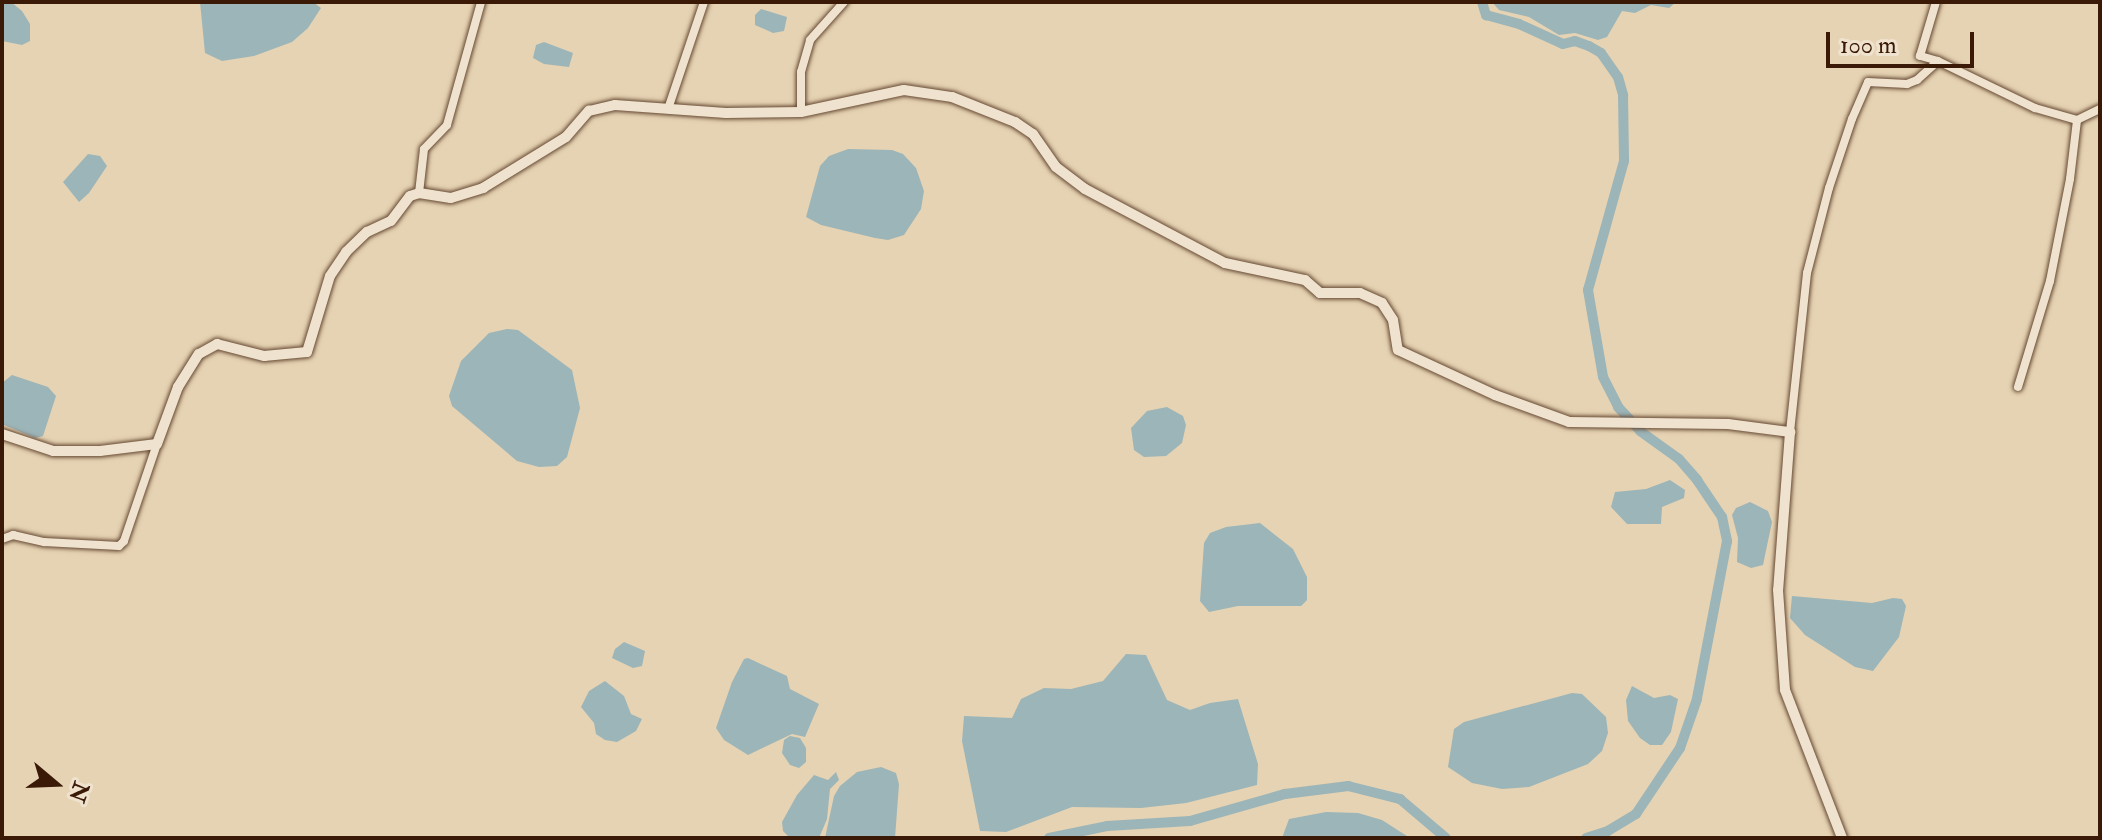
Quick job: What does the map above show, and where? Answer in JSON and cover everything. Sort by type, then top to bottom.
[{"type":"street","points":[[419,193],[424,149],[447,125],[481,2]]},
{"type":"street","points":[[668,109],[704,2]]},
{"type":"street","points":[[801,112],[801,72],[810,40],[844,2]]},
{"type":"street","points":[[1936,2],[1920,56],[1938,61],[2035,108],[2077,120],[2100,109]]},
{"type":"street","points":[[1842,838],[1785,690],[1778,590],[1790,432],[1807,273],[1829,188],[1868,82],[1907,84],[1917,80],[1938,61]]},
{"type":"street","points":[[2,539],[13,535],[44,542],[119,546],[124,541],[178,387],[207,348],[217,344],[264,356],[307,352],[330,276],[346,252],[367,232],[391,221],[410,196],[419,193],[451,198],[483,188],[566,137],[589,111],[615,105],[801,112],[904,90],[952,97],[1015,122],[1033,134],[1056,167],[1085,189],[1225,263],[1305,280],[1320,293],[1360,293],[1382,303],[1393,320],[1398,350],[1495,395],[1569,422],[1728,424],[1790,432]]},
{"type":"street","points":[[2018,387],[2050,281],[2070,179],[2077,120]]},
{"type":"street","points":[[2,434],[53,451],[100,451],[157,444]]},
{"type":"water","points":[[2,2],[11,2],[22,11],[30,24],[30,41],[22,45],[2,41]]},
{"type":"water","points":[[200,2],[313,2],[321,8],[308,28],[292,42],[254,56],[222,61],[205,53]]},
{"type":"water","points":[[1492,2],[1676,2],[1669,8],[1651,5],[1635,13],[1622,11],[1607,37],[1598,40],[1575,33],[1559,35],[1529,17],[1499,10]]},
{"type":"water","points":[[761,9],[787,17],[784,31],[773,33],[755,25],[755,15]]},
{"type":"water","points":[[544,42],[573,53],[569,67],[544,64],[533,58],[536,45]]},
{"type":"water","points":[[848,149],[892,150],[903,154],[916,168],[924,191],[921,209],[904,235],[888,240],[875,238],[821,225],[806,217],[820,166],[829,156]]},
{"type":"water","points":[[88,154],[100,156],[107,166],[79,202],[63,182]]},
{"type":"water","points":[[518,330],[572,370],[580,408],[567,457],[557,466],[539,467],[517,461],[452,406],[449,396],[461,361],[489,333]]},
{"type":"water","points":[[12,375],[48,387],[56,396],[43,436],[35,438],[2,424],[2,383]]},
{"type":"water","points":[[1167,407],[1183,416],[1186,425],[1182,443],[1166,456],[1144,457],[1134,450],[1131,428],[1147,411]]},
{"type":"water","points":[[1670,480],[1685,490],[1684,498],[1662,507],[1661,524],[1627,524],[1611,507],[1615,492],[1646,489]]},
{"type":"water","points":[[1750,502],[1768,511],[1772,522],[1763,565],[1751,568],[1737,562],[1738,538],[1732,515],[1736,508]]},
{"type":"water","points":[[1260,523],[1293,549],[1307,577],[1307,600],[1301,606],[1238,606],[1209,612],[1200,601],[1204,543],[1210,533],[1226,527]]},
{"type":"water","points":[[1792,596],[1872,603],[1902,599],[1906,606],[1899,637],[1873,671],[1855,667],[1805,635],[1790,618]]},
{"type":"water","points":[[624,642],[645,651],[642,666],[633,668],[612,658],[615,649]]},
{"type":"water","points":[[1126,654],[1146,655],[1167,700],[1190,710],[1238,699],[1258,764],[1257,785],[1186,803],[1141,808],[1072,807],[1006,832],[980,831],[962,741],[964,716],[1012,718],[1021,699],[1044,688],[1071,689],[1103,681]]},
{"type":"water","points":[[748,658],[787,676],[790,689],[819,704],[805,737],[792,734],[748,755],[724,740],[716,728],[732,682],[744,659]]},
{"type":"water","points":[[605,681],[624,696],[631,714],[642,719],[636,731],[617,742],[605,740],[596,734],[594,723],[581,707],[589,691]]},
{"type":"water","points":[[1632,686],[1654,698],[1670,695],[1678,699],[1671,732],[1662,745],[1650,745],[1640,738],[1628,721],[1626,700]]},
{"type":"water","points":[[1572,693],[1582,694],[1606,717],[1608,733],[1602,751],[1588,764],[1529,787],[1502,789],[1472,783],[1448,767],[1454,729],[1464,722]]},
{"type":"water","points":[[790,736],[800,738],[806,748],[806,762],[799,768],[790,765],[782,753],[784,740]]},
{"type":"water","points":[[881,767],[896,773],[899,784],[895,838],[825,838],[834,796],[840,786],[857,772]]},
{"type":"water","points":[[836,772],[839,780],[830,789],[827,819],[819,838],[790,838],[783,831],[782,822],[797,795],[814,775],[828,780]]},
{"type":"water","points":[[1326,812],[1358,813],[1382,820],[1410,838],[1282,838],[1289,819]]},
{"type":"waterway","points":[[1482,2],[1486,15],[1519,24],[1563,44],[1575,41],[1589,46],[1601,53],[1618,77],[1623,95],[1624,161],[1588,290],[1603,377],[1618,407],[1640,431],[1679,459],[1697,480],[1722,517],[1727,541],[1697,699],[1680,748],[1636,814],[1608,831],[1586,838]]},
{"type":"waterway","points":[[1049,838],[1107,826],[1190,821],[1285,794],[1348,786],[1400,799],[1446,838]]}]
